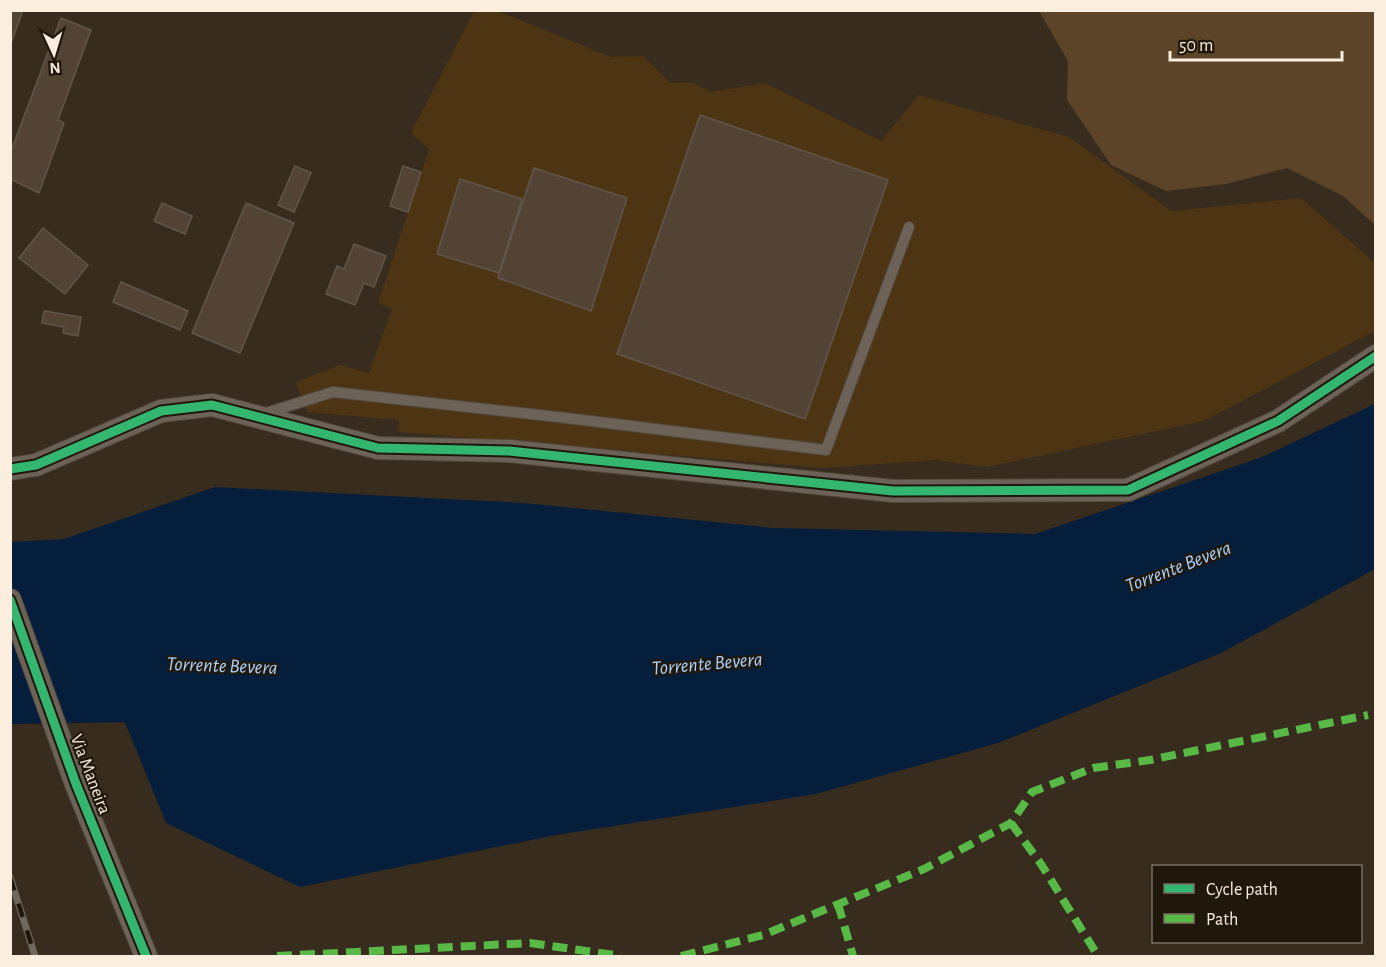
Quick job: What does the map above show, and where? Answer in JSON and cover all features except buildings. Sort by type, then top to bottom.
[{"type":"street","points":[[10,469],[36,465],[161,411],[212,405],[378,448],[509,451],[893,491],[1128,490],[1278,421],[1376,356]]},
{"type":"street","name":"Via Maneira","points":[[10,600],[76,784],[146,957]]},
{"type":"lane","points":[[257,416],[333,392],[826,450],[909,227]]},
{"type":"shaded area","points":[[474,11],[498,11],[611,57],[643,56],[670,83],[692,82],[710,92],[765,83],[881,141],[919,95],[1069,137],[1171,211],[1301,198],[1375,263],[1375,331],[1204,421],[987,467],[936,460],[823,468],[399,432],[399,420],[307,412],[296,382],[340,365],[369,373],[392,309],[378,303],[429,149],[411,133]]},
{"type":"shaded area","points":[[1039,11],[1375,11],[1375,225],[1343,196],[1287,168],[1226,184],[1166,191],[1111,165],[1067,100],[1068,61]]},
{"type":"water","name":"Torrente Bevera","points":[[1375,404],[1375,569],[1221,653],[998,743],[816,794],[556,835],[300,887],[166,823],[125,722],[11,724],[11,542],[64,539],[215,487],[523,503],[773,528],[1035,534],[1260,458]]},
{"type":"railway","points":[[10,877],[35,956]]},
{"type":"marked path","points":[[681,956],[763,935],[924,869],[1011,823],[1032,792],[1093,768],[1150,760],[1368,715]]},
{"type":"marked path","points":[[1011,823],[1041,864],[1098,956]]},
{"type":"marked path","points":[[838,904],[853,956]]},
{"type":"marked path","points":[[277,956],[530,943],[621,956]]},
{"type":"cycle path","points":[[10,469],[36,465],[161,411],[212,405],[378,448],[509,451],[893,491],[1128,490],[1278,421],[1376,356]]},
{"type":"cycle path","points":[[10,600],[76,784],[146,956]]}]
